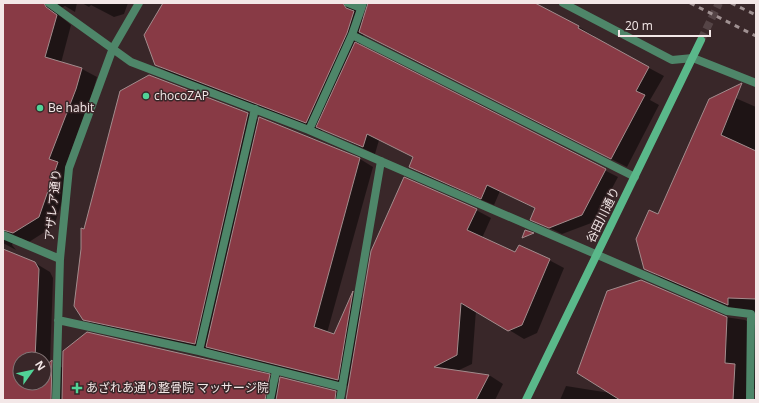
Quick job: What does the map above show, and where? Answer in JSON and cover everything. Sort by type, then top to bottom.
[{"type":"street","points":[[49,3],[131,62],[309,130],[727,310],[754,314],[750,400]]},
{"type":"street","name":"アザレア通り","points":[[56,400],[60,259],[69,168],[113,48],[139,3]]},
{"type":"street","points":[[309,130],[352,35],[362,6],[348,3]]},
{"type":"street","points":[[563,3],[672,60],[693,58],[756,83]]},
{"type":"street","points":[[352,35],[635,177]]},
{"type":"street","name":"谷田川通り","points":[[526,400],[701,40]]},
{"type":"street","points":[[199,351],[255,109]]},
{"type":"street","points":[[340,400],[381,161]]},
{"type":"street","points":[[3,235],[60,259]]},
{"type":"street","points":[[58,320],[199,351],[342,387]]},
{"type":"street","points":[[270,400],[276,371]]},
{"type":"building","points":[[3,3],[44,3],[46,7],[57,15],[45,57],[82,68],[76,89],[49,159],[58,162],[39,217],[13,233],[3,230]]},
{"type":"building","points":[[163,3],[343,3],[346,8],[354,11],[347,33],[306,123],[155,65],[144,35]]},
{"type":"building","points":[[368,3],[535,3],[579,26],[578,28],[649,67],[636,91],[645,95],[611,159],[359,32]]},
{"type":"building","points":[[355,42],[606,169],[582,215],[549,228],[530,220],[535,208],[487,185],[481,199],[409,167],[413,157],[367,134],[363,147],[316,127]]},
{"type":"building","points":[[149,75],[248,113],[195,344],[83,320],[74,306],[81,249],[81,228],[84,229],[120,91]]},
{"type":"building","points":[[742,83],[721,135],[756,151],[756,299],[728,298],[728,305],[644,269],[636,239],[649,210],[658,214],[709,99]]},
{"type":"building","points":[[259,117],[360,158],[314,327],[334,334],[353,291],[338,380],[206,347]]},
{"type":"building","points":[[404,177],[477,209],[467,230],[515,252],[519,245],[550,259],[522,325],[508,331],[461,303],[457,355],[434,367],[489,375],[476,400],[346,400],[371,251]]},
{"type":"building","points":[[525,230],[534,233],[522,238]]},
{"type":"building","points":[[3,249],[35,262],[39,269],[35,351],[12,351],[12,391],[51,391],[51,400],[3,400]]},
{"type":"building","points":[[641,280],[727,317],[725,363],[735,364],[733,400],[620,400],[577,373],[607,291]]},
{"type":"building","points":[[87,332],[270,374],[265,400],[62,400],[63,351]]},
{"type":"building","points":[[280,377],[336,391],[335,400],[276,400]]},
{"type":"tunnel","points":[[701,40],[719,3]]},
{"type":"railway","points":[[690,3],[756,36]]},
{"type":"railway","points":[[731,3],[756,15]]},
{"type":"place","name":"chocoZAP","points":[[146,96]]},
{"type":"place","name":"Be habit","points":[[40,108]]},
{"type":"place","name":"あざれあ通り整骨院 マッサージ院","points":[[77,388]]}]
